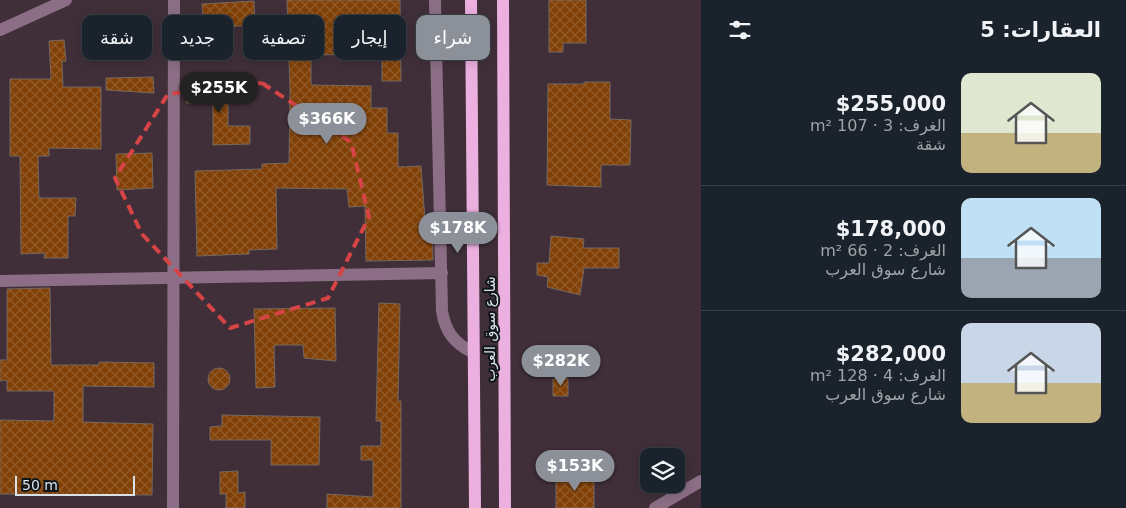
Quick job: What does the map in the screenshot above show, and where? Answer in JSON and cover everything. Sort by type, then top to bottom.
[{"type":"main road","points":[[471,0],[474,508]]},
{"type":"main road","name":"شارع سوق العرب","points":[[504,0],[506,508]]},
{"type":"street","points":[[0,30],[66,0]]},
{"type":"street","points":[[173,508],[174,0]]},
{"type":"street","points":[[435,0],[442,311],[446,328],[457,343],[472,352]]},
{"type":"street","points":[[0,281],[442,273]]},
{"type":"street","points":[[654,508],[701,481]]},
{"type":"highlighted area","points":[[262,83],[351,142],[369,217],[328,298],[230,328],[142,234],[115,178],[168,94]]},
{"type":"shaded area","points":[[0,0],[701,0],[701,508],[0,508]]},
{"type":"building","points":[[287,0],[400,0],[400,15],[334,15],[334,55],[324,55],[324,15],[288,15]]},
{"type":"building","points":[[549,0],[586,0],[586,43],[563,43],[563,52],[549,52]]},
{"type":"building","points":[[254,1],[255,15],[243,15],[243,26],[233,26],[233,15],[203,15],[202,4]]},
{"type":"building","points":[[64,40],[66,61],[62,61],[63,87],[101,87],[101,149],[49,148],[49,156],[38,156],[39,198],[76,198],[75,216],[68,216],[68,258],[44,258],[45,253],[21,254],[20,156],[10,156],[10,79],[51,79],[49,41]]},
{"type":"building","points":[[289,60],[311,60],[311,85],[371,86],[371,108],[387,108],[387,133],[398,133],[398,167],[421,166],[425,220],[432,220],[433,260],[366,261],[365,206],[349,207],[347,189],[276,188],[277,249],[249,250],[249,254],[197,256],[195,171],[262,169],[262,164],[289,163]]},
{"type":"building","points":[[382,60],[401,60],[401,81],[382,81]]},
{"type":"building","points":[[153,77],[154,93],[106,90],[106,78]]},
{"type":"building","points":[[584,82],[610,82],[610,119],[631,120],[630,165],[601,165],[601,187],[547,185],[548,84],[584,84]]},
{"type":"building","points":[[186,85],[228,85],[228,126],[250,126],[250,144],[213,145],[213,103],[186,103]]},
{"type":"building","points":[[152,153],[153,188],[117,190],[116,154]]},
{"type":"building","points":[[551,236],[584,239],[583,248],[619,248],[619,268],[584,268],[580,295],[547,287],[548,277],[537,275],[537,263],[549,263]]},
{"type":"building","points":[[50,288],[51,365],[99,365],[99,362],[154,363],[154,387],[83,386],[83,422],[153,424],[152,495],[0,494],[0,420],[54,421],[54,391],[7,391],[7,380],[0,381],[0,360],[7,360],[7,289]]},
{"type":"building","points":[[379,303],[400,304],[398,401],[401,401],[401,508],[327,508],[327,494],[373,497],[373,460],[361,460],[361,446],[381,446],[381,421],[376,421]]},
{"type":"building","points":[[335,308],[336,361],[304,358],[303,345],[274,346],[275,387],[256,388],[254,309]]},
{"type":"building","points":[[219,368],[227,371],[230,379],[227,387],[219,390],[211,387],[208,379],[211,371]]},
{"type":"building","points":[[568,378],[568,396],[553,396],[553,379]]},
{"type":"building","points":[[222,415],[320,417],[319,465],[271,465],[271,440],[210,440],[210,427],[222,426]]},
{"type":"building","points":[[238,471],[238,493],[245,492],[245,508],[226,508],[226,494],[220,494],[220,472]]},
{"type":"building","points":[[594,476],[594,508],[556,508],[556,477]]}]
